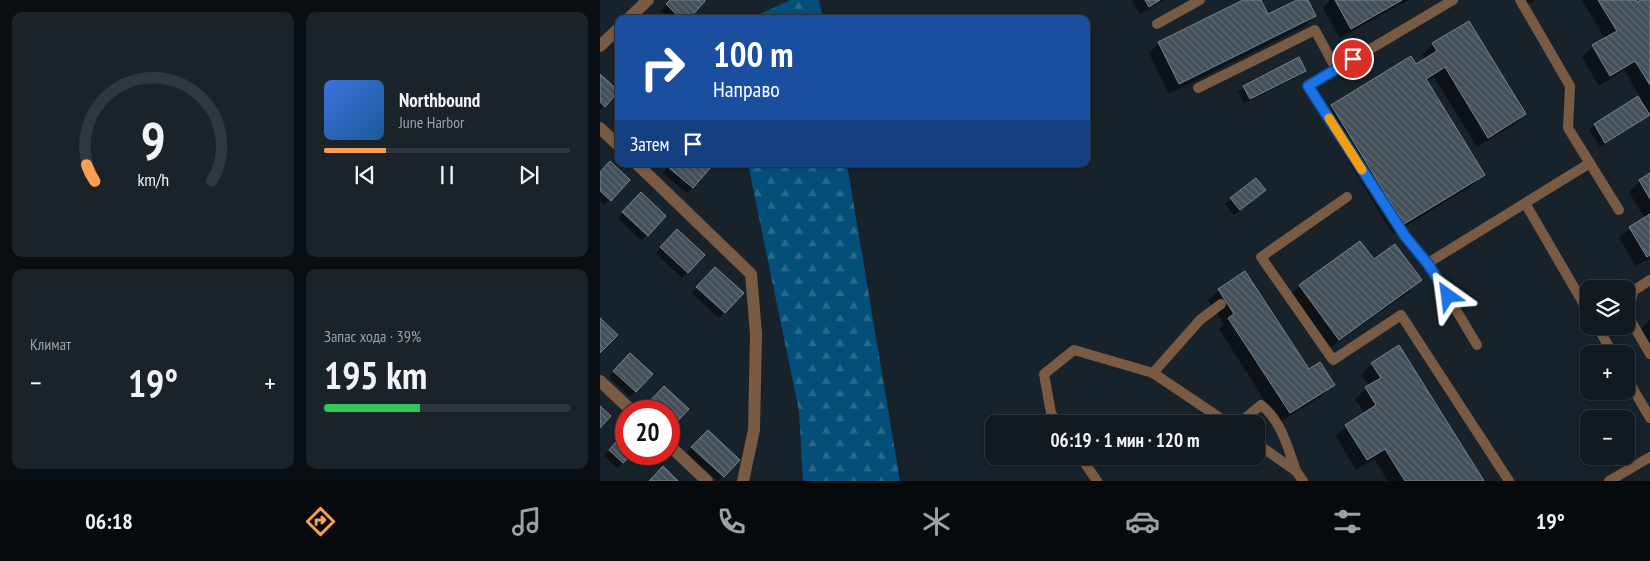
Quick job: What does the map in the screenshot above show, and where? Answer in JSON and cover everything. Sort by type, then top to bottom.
[{"type":"street","points":[[632,15],[648,0]]},
{"type":"street","points":[[600,46],[615,32]]},
{"type":"street","points":[[600,128],[615,142]]},
{"type":"street","points":[[640,167],[751,274],[756,334],[754,430],[743,481]]},
{"type":"street","points":[[600,381],[620,400]]},
{"type":"street","points":[[680,455],[707,481]]},
{"type":"lane","points":[[1157,24],[1200,0]]},
{"type":"lane","points":[[1453,0],[1308,86],[1405,236],[1428,264],[1477,345]]},
{"type":"lane","points":[[1520,0],[1570,86],[1568,128],[1619,210]]},
{"type":"lane","points":[[1198,88],[1316,30],[1336,69]]},
{"type":"lane","points":[[1428,264],[1590,162]]},
{"type":"lane","points":[[1347,197],[1262,257],[1333,360],[1401,315],[1508,481]]},
{"type":"lane","points":[[1525,203],[1580,298]]},
{"type":"lane","points":[[1650,280],[1633,292],[1628,316],[1650,354]]},
{"type":"lane","points":[[1153,373],[1200,320],[1221,304]]},
{"type":"lane","points":[[1052,415],[1044,374],[1074,350],[1153,373],[1216,415]]},
{"type":"lane","points":[[1635,392],[1650,418]]},
{"type":"lane","points":[[1249,415],[1261,405],[1269,411],[1282,433],[1296,471],[1303,481]]},
{"type":"lane","points":[[1265,449],[1296,471]]},
{"type":"lane","points":[[1609,481],[1650,457]]},
{"type":"lane","points":[[1086,465],[1097,481]]},
{"type":"green space","points":[[790,0],[819,0],[822,15],[758,15]]},
{"type":"green space","points":[[749,167],[848,167],[900,481],[803,481],[799,411]]},
{"type":"building","points":[[670,0],[705,1],[693,15],[677,15],[666,4]]},
{"type":"building","points":[[1145,0],[1160,0],[1149,7]]},
{"type":"building","points":[[1243,0],[1261,0],[1268,14],[1297,0],[1308,0],[1316,16],[1179,84],[1158,42]]},
{"type":"building","points":[[1335,0],[1402,0],[1351,29]]},
{"type":"building","points":[[1598,0],[1636,0],[1637,2],[1650,0],[1650,85],[1635,61],[1610,76],[1592,45],[1617,31]]},
{"type":"building","points":[[1469,21],[1526,114],[1488,138],[1445,67],[1426,79],[1485,175],[1404,224],[1331,105],[1411,56],[1416,64],[1437,51],[1432,43]]},
{"type":"building","points":[[1299,57],[1306,71],[1250,99],[1243,86]]},
{"type":"building","points":[[600,74],[615,87],[615,96],[605,107],[600,102]]},
{"type":"building","points":[[1638,96],[1650,115],[1605,143],[1594,124]]},
{"type":"building","points":[[610,161],[630,180],[611,201],[600,191],[600,172]]},
{"type":"building","points":[[668,167],[711,167],[693,188]]},
{"type":"building","points":[[1650,173],[1650,199],[1639,180]]},
{"type":"building","points":[[1256,178],[1266,190],[1240,210],[1230,198]]},
{"type":"building","points":[[641,192],[666,216],[648,236],[622,212]]},
{"type":"building","points":[[1650,214],[1650,255],[1647,257],[1629,227]]},
{"type":"building","points":[[677,229],[705,255],[688,273],[660,247]]},
{"type":"building","points":[[1360,241],[1374,259],[1395,244],[1422,280],[1339,340],[1299,285]]},
{"type":"building","points":[[715,267],[744,293],[725,313],[696,287]]},
{"type":"building","points":[[1245,271],[1309,369],[1320,362],[1335,385],[1290,413],[1228,318],[1234,314],[1218,289]]},
{"type":"building","points":[[600,318],[618,335],[600,353]]},
{"type":"building","points":[[1399,345],[1484,481],[1405,481],[1385,449],[1367,460],[1345,425],[1376,405],[1365,387],[1381,378],[1371,363]]},
{"type":"building","points":[[630,353],[653,374],[636,392],[613,371]]},
{"type":"building","points":[[664,386],[679,400],[651,400]]},
{"type":"building","points":[[680,401],[689,409],[680,419]]},
{"type":"building","points":[[600,406],[611,416],[600,428]]},
{"type":"building","points":[[708,430],[740,460],[724,477],[691,447]]},
{"type":"building","points":[[615,443],[615,456],[609,450]]},
{"type":"building","points":[[663,466],[678,481],[649,481]]},
{"type":"slow traffic","points":[[1329,118],[1362,170]]},
{"type":"route","points":[[1353,59],[1308,86],[1405,236],[1428,264],[1448,296]]}]
